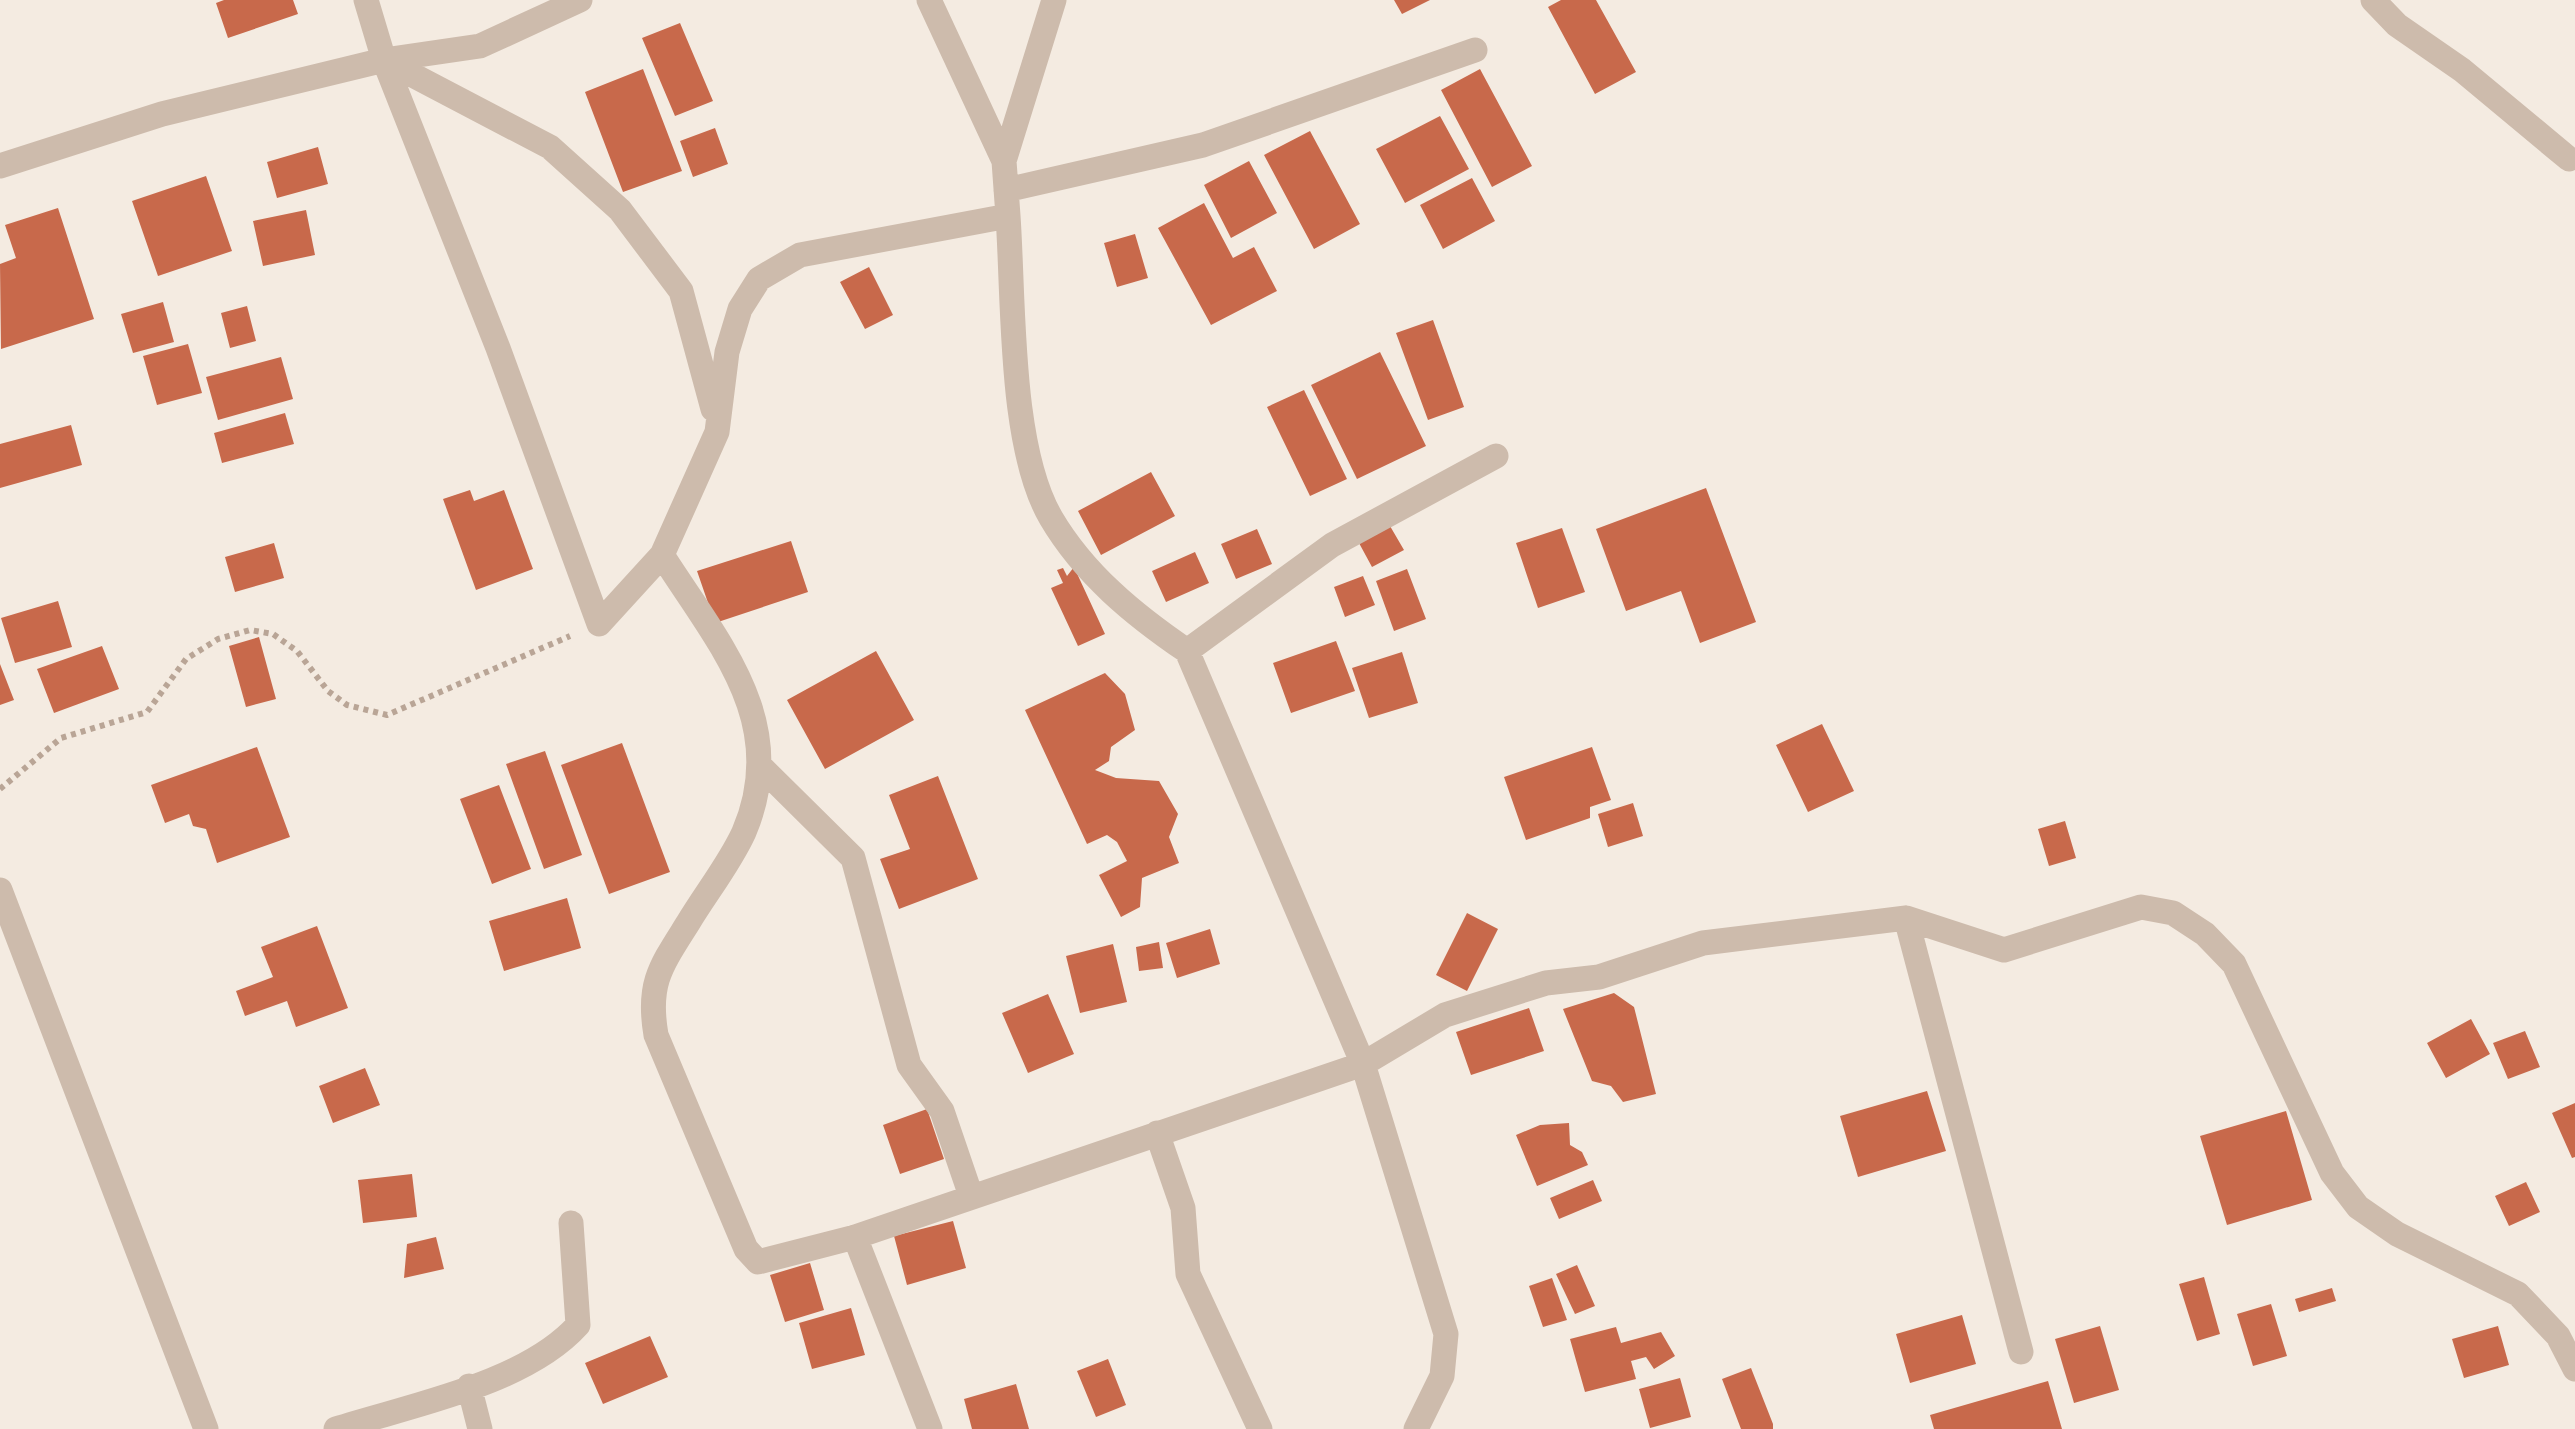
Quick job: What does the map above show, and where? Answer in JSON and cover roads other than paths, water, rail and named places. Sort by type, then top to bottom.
[{"type":"street","points":[[366,0],[384,60],[498,348],[599,624],[662,555],[717,432],[727,352],[740,309],[760,279],[800,254],[1008,216]]},
{"type":"street","points":[[0,166],[162,114],[384,60],[480,46],[580,0]]},
{"type":"street","points":[[929,0],[1004,161],[1024,438],[1050,517],[1088,570],[1147,624],[1187,651],[1363,1064],[1446,1334],[1442,1376],[1416,1429]]},
{"type":"street","points":[[1004,161],[1054,0]]},
{"type":"street","points":[[2373,0],[2397,25],[2573,156]]},
{"type":"street","points":[[1006,190],[1203,144],[1474,50]]},
{"type":"street","points":[[384,60],[550,148],[620,210],[680,291],[707,375],[717,432]]},
{"type":"street","points":[[1187,651],[1332,545],[1496,456]]},
{"type":"street","points":[[662,555],[740,678],[762,752],[743,833],[656,974],[650,1003],[656,1035],[752,1259],[762,1263],[855,1237],[1363,1064],[1445,1015],[1546,983],[1598,977],[1702,944],[1906,918],[2004,950],[2141,907],[2173,913],[2205,934],[2234,964],[2332,1173],[2358,1206],[2397,1234],[2518,1294],[2558,1336],[2575,1368]]},
{"type":"street","points":[[760,766],[853,858],[909,1065],[942,1111],[971,1196]]},
{"type":"street","points":[[0,890],[206,1429]]},
{"type":"street","points":[[1906,918],[2021,1352]]},
{"type":"street","points":[[1157,1132],[1183,1208],[1188,1274],[1260,1429]]},
{"type":"street","points":[[336,1429],[497,1378],[562,1343],[578,1325],[571,1223]]},
{"type":"street","points":[[855,1237],[930,1429]]},
{"type":"street","points":[[470,1386],[480,1429]]}]
